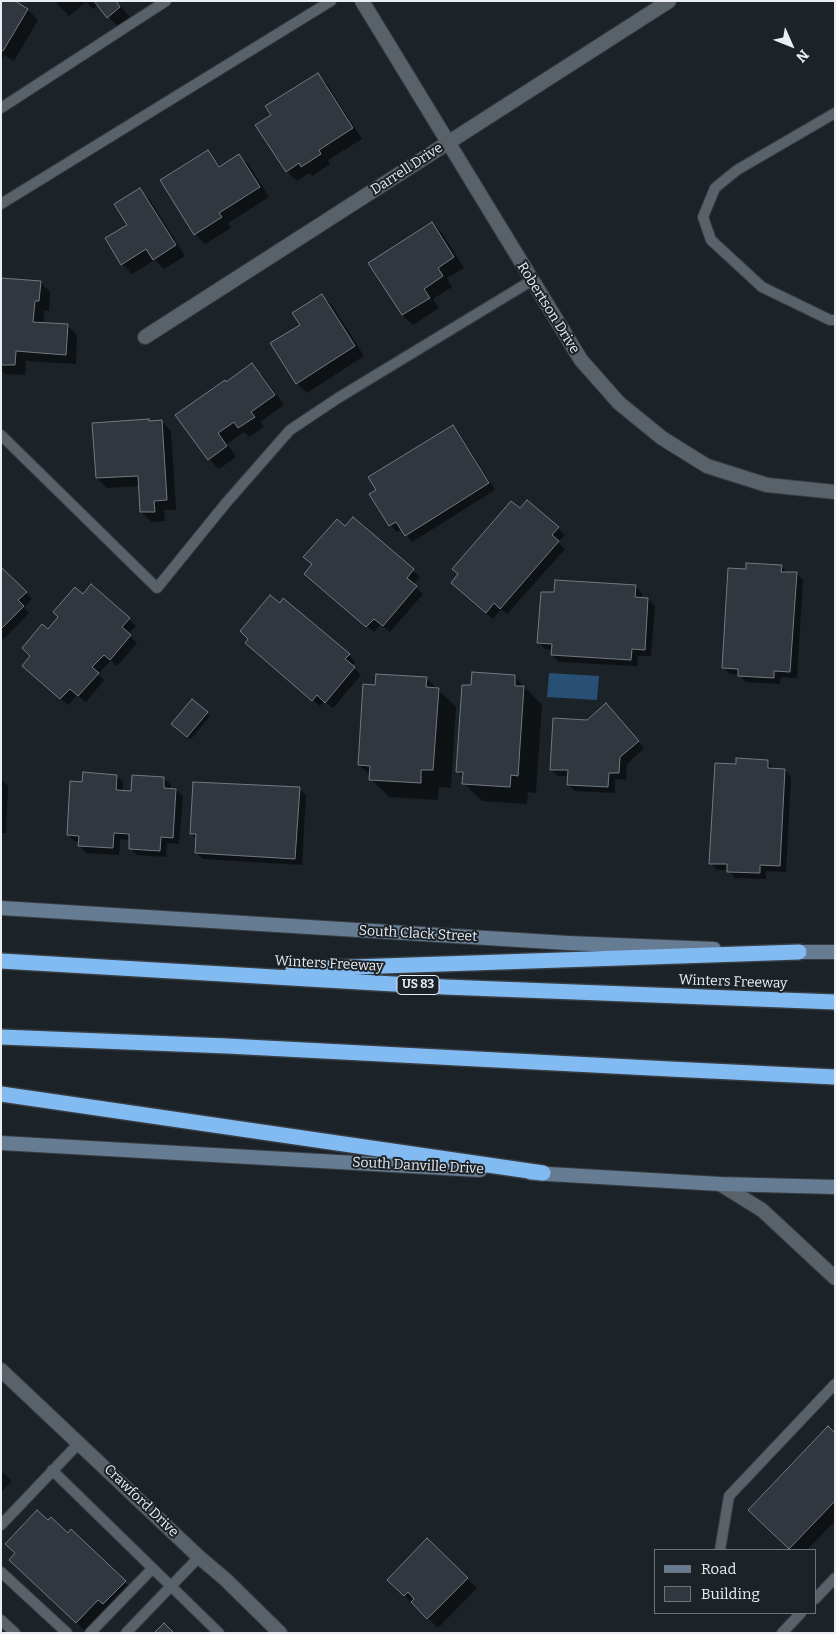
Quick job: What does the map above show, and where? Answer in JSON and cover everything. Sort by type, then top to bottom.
[{"type":"highway","points":[[200,972],[799,952]]},
{"type":"highway","name":"Winters Freeway","points":[[1,961],[445,987],[835,1002]]},
{"type":"highway","points":[[1,1037],[227,1046],[670,1070],[835,1076]]},
{"type":"highway","points":[[1,1094],[543,1173]]},
{"type":"main road","name":"South Clack Street","points":[[1,908],[568,943],[835,952]]},
{"type":"main road","name":"South Danville Drive","points":[[1,1143],[720,1184],[835,1187]]},
{"type":"street","name":"Robertson Drive","points":[[362,1],[531,281],[581,360],[619,403],[662,438],[707,466],[767,485],[835,492]]},
{"type":"street","name":"Darrell Drive","points":[[145,337],[669,1]]},
{"type":"street","points":[[720,1184],[762,1210],[835,1278]]},
{"type":"street","name":"Crawford Drive","points":[[1,1370],[199,1557],[225,1579],[280,1633]]},
{"type":"lane","points":[[1,108],[166,1]]},
{"type":"lane","points":[[1,204],[331,1]]},
{"type":"lane","points":[[835,113],[737,170],[715,188],[703,217],[711,240],[762,288],[830,320],[835,320]]},
{"type":"lane","points":[[1,435],[157,588],[226,503],[290,430],[338,398],[531,281]]},
{"type":"lane","points":[[720,1549],[729,1496],[835,1384]]},
{"type":"lane","points":[[1,1525],[79,1443]]},
{"type":"lane","points":[[52,1470],[219,1633]]},
{"type":"lane","points":[[126,1633],[199,1557]]},
{"type":"lane","points":[[90,1633],[152,1568]]},
{"type":"lane","points":[[1,1572],[67,1633]]},
{"type":"lane","points":[[816,1597],[835,1578]]},
{"type":"lane","points":[[783,1632],[800,1614]]},
{"type":"lane","points":[[1,1620],[15,1633]]},
{"type":"water","points":[[549,673],[599,676],[597,700],[547,697]]},
{"type":"building","points":[[1,1],[15,1],[28,9],[3,51],[1,50]]},
{"type":"building","points":[[94,1],[116,1],[120,7],[107,18]]},
{"type":"building","points":[[318,73],[353,128],[319,150],[321,154],[301,167],[299,163],[286,172],[255,125],[271,115],[265,106]]},
{"type":"building","points":[[208,150],[219,167],[239,154],[260,187],[219,213],[222,217],[194,235],[160,180]]},
{"type":"building","points":[[140,188],[176,245],[153,260],[146,249],[121,265],[105,238],[127,225],[114,204]]},
{"type":"building","points":[[432,222],[454,257],[438,268],[443,276],[424,289],[430,298],[402,315],[368,263]]},
{"type":"building","points":[[1,278],[41,281],[39,301],[35,301],[33,322],[68,324],[66,355],[16,351],[15,365],[1,365]]},
{"type":"building","points":[[322,294],[355,346],[296,384],[270,343],[300,325],[292,313]]},
{"type":"building","points":[[252,363],[275,395],[251,412],[255,417],[238,428],[234,422],[218,433],[227,446],[208,460],[175,415]]},
{"type":"building","points":[[149,419],[149,421],[162,420],[167,500],[154,501],[155,512],[140,512],[138,476],[96,478],[92,423]]},
{"type":"building","points":[[453,425],[489,483],[405,536],[396,522],[389,526],[369,494],[376,490],[368,477]]},
{"type":"building","points":[[527,500],[559,527],[552,535],[559,541],[500,609],[494,603],[486,613],[451,583],[458,574],[452,569],[511,501],[520,508]]},
{"type":"building","points":[[353,517],[414,569],[407,578],[417,586],[383,626],[374,619],[366,627],[304,574],[312,564],[303,557],[337,519],[345,526]]},
{"type":"building","points":[[746,563],[782,565],[781,572],[797,572],[790,672],[774,671],[774,678],[738,676],[738,669],[722,668],[728,568],[746,569]]},
{"type":"building","points":[[1,567],[27,592],[18,600],[24,606],[1,629]]},
{"type":"building","points":[[555,580],[636,585],[635,597],[648,598],[645,650],[632,649],[631,660],[551,655],[552,644],[537,643],[541,592],[554,592]]},
{"type":"building","points":[[91,584],[130,618],[122,627],[131,635],[110,660],[104,655],[92,667],[99,673],[78,696],[70,689],[60,699],[22,666],[30,656],[22,648],[42,624],[48,629],[58,617],[53,612],[75,587],[83,594]]},
{"type":"building","points":[[270,595],[280,603],[283,598],[350,654],[345,659],[355,667],[325,703],[317,695],[312,701],[245,643],[248,639],[240,631]]},
{"type":"building","points":[[472,672],[515,675],[515,686],[524,686],[518,776],[511,775],[510,787],[462,784],[463,772],[456,772],[462,685],[471,685]]},
{"type":"building","points":[[376,674],[427,677],[426,687],[439,688],[433,770],[421,770],[421,783],[369,780],[370,766],[358,765],[363,684],[375,685]]},
{"type":"building","points":[[192,699],[208,712],[187,737],[171,724]]},
{"type":"building","points":[[606,703],[639,741],[620,757],[619,773],[609,773],[608,787],[567,785],[568,770],[550,770],[553,718],[587,720]]},
{"type":"building","points":[[736,758],[768,760],[768,768],[785,769],[780,866],[760,865],[760,873],[727,872],[727,864],[709,864],[715,763],[736,764]]},
{"type":"building","points":[[83,772],[117,775],[116,790],[131,791],[132,775],[164,777],[164,788],[176,789],[173,838],[161,837],[160,851],[129,849],[129,834],[114,833],[113,848],[78,846],[79,836],[67,835],[70,781],[82,782]]},
{"type":"building","points":[[193,782],[300,787],[295,859],[195,853],[196,834],[190,834]]},
{"type":"building","points":[[828,1426],[835,1433],[835,1501],[789,1549],[748,1510]]},
{"type":"building","points":[[37,1510],[48,1520],[51,1517],[68,1533],[71,1529],[126,1581],[103,1604],[98,1600],[76,1623],[9,1560],[15,1553],[5,1544]]},
{"type":"building","points":[[427,1538],[468,1578],[427,1619],[411,1602],[414,1599],[408,1592],[404,1596],[387,1580]]},
{"type":"building","points":[[164,1623],[174,1633],[154,1633]]}]
